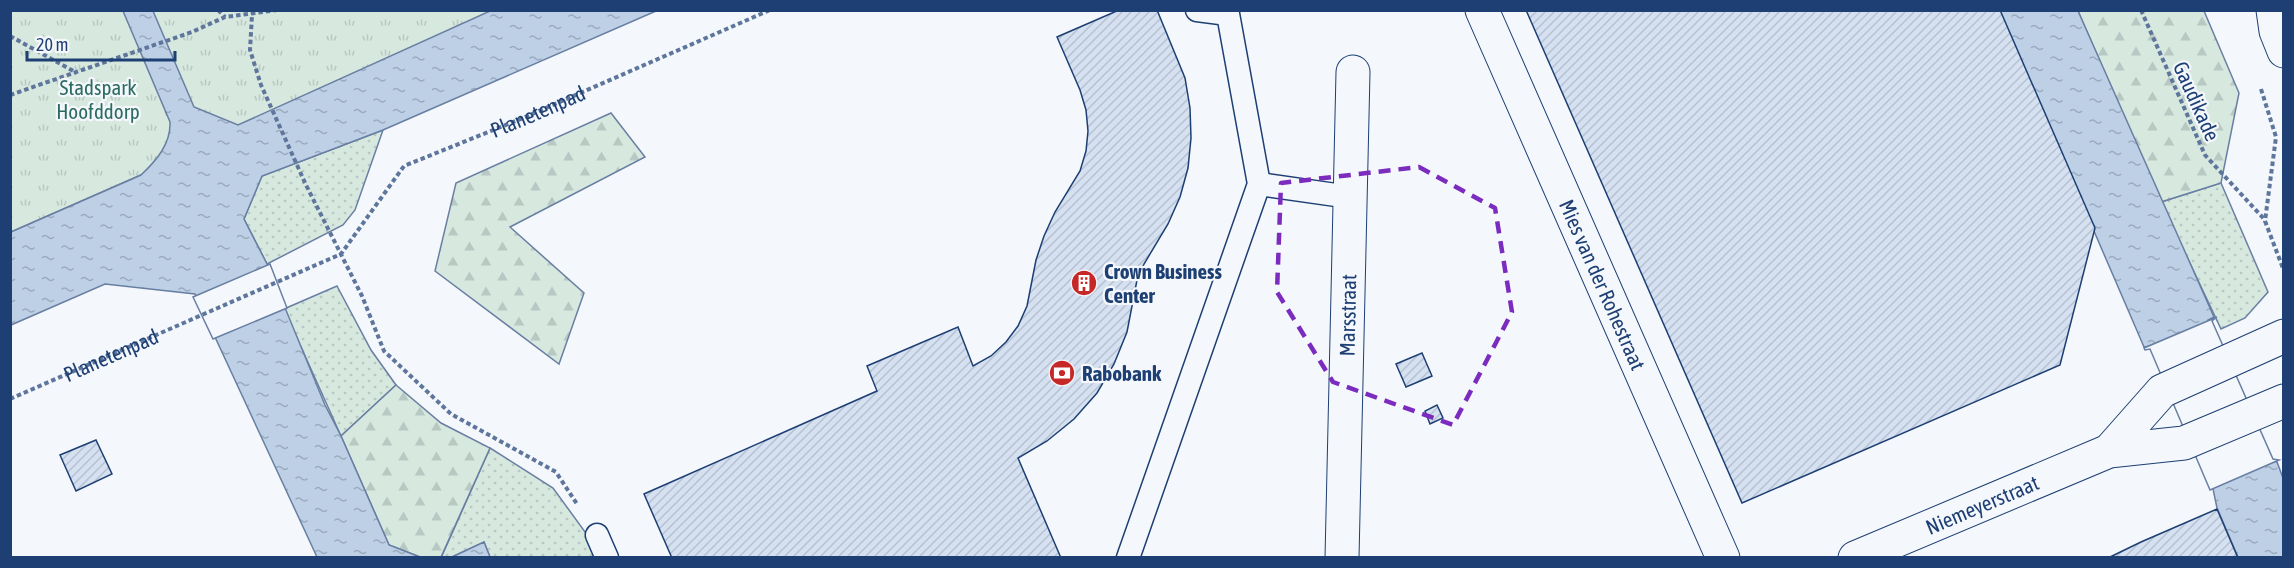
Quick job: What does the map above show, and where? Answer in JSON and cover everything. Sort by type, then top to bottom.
[{"type":"street","name":"Mies van der Rohestraat","points":[[1482,10],[1723,558]]},
{"type":"street","points":[[2273,10],[2276,31],[2283,51]]},
{"type":"street","name":"Marsstraat","points":[[1342,558],[1353,72]]},
{"type":"street","name":"Niemeyerstraat","points":[[2109,452],[2162,391],[2283,336]]},
{"type":"street","name":"Niemeyerstraat","points":[[1855,558],[2109,452],[2184,443],[2270,406]]},
{"type":"lane","points":[[1128,558],[1259,184],[1228,14],[1197,10]]},
{"type":"lane","points":[[1259,184],[1350,197]]},
{"type":"lane","points":[[597,535],[607,558]]},
{"type":"path","points":[[218,10],[225,17]]},
{"type":"path","points":[[10,95],[192,32],[225,17],[277,10]]},
{"type":"path","name":"Planetenpad","points":[[10,399],[341,254],[404,166],[523,118],[770,10]]},
{"type":"path","name":"Gaudikade","points":[[2141,10],[2205,155],[2265,221]]},
{"type":"path","points":[[253,13],[250,50],[261,86],[306,185],[363,296],[384,351],[451,414],[556,472],[597,535]]},
{"type":"path","points":[[10,36],[78,73]]},
{"type":"path","points":[[2260,85],[2276,137],[2265,221],[2282,260],[2283,271]]},
{"type":"highlighted area","points":[[1419,167],[1495,208],[1512,312],[1453,425],[1333,382],[1277,292],[1281,183]]},
{"type":"green space","name":"Stadspark Hoofddorp","points":[[11,11],[501,11],[11,232]]},
{"type":"green space","points":[[2078,11],[2204,11],[2239,93],[2221,183],[2161,202]]},
{"type":"green space","points":[[611,113],[645,157],[510,227],[584,293],[559,364],[435,271],[456,183]]},
{"type":"green space","points":[[383,130],[355,210],[343,225],[267,264],[244,219],[262,176]]},
{"type":"green space","points":[[2221,183],[2268,292],[2245,318],[2221,329],[2161,202]]},
{"type":"green space","points":[[337,286],[371,350],[396,385],[341,436],[284,309]]},
{"type":"green space","points":[[396,385],[441,423],[490,448],[441,557],[420,557],[389,545],[341,436]]},
{"type":"green space","points":[[490,448],[553,488],[588,536],[594,557],[490,557],[484,542],[452,557],[441,558]]},
{"type":"water","points":[[123,11],[153,11],[194,107],[238,125],[490,11],[656,11],[383,130],[262,176],[244,219],[267,264],[325,405],[389,545],[420,557],[317,557],[195,294],[105,284],[11,325],[11,232],[141,175],[157,158],[168,138],[170,122]]},
{"type":"water","points":[[1999,11],[2078,11],[2214,317],[2208,320],[2271,461],[2277,462],[2283,478],[2283,557],[2238,557],[2217,508],[2212,484],[2151,346],[2144,347]]},
{"type":"water","points":[[484,542],[490,557],[452,557]]},
{"type":"pier","points":[[270,264],[287,308],[213,339],[193,297]]},
{"type":"pier","points":[[2217,317],[2212,321],[2273,459],[2279,460],[2210,490],[2150,349],[2145,350],[2144,348]]},
{"type":"building","name":"Crown Business Center","points":[[1119,10],[1157,10],[1185,78],[1190,108],[1191,138],[1188,168],[1180,197],[1168,224],[1137,280],[1127,332],[1114,364],[1097,393],[1074,419],[1047,441],[1018,458],[1061,558],[672,558],[644,494],[877,391],[867,366],[958,327],[973,366],[991,356],[1006,342],[1018,326],[1027,306],[1036,260],[1044,236],[1055,212],[1080,171],[1086,151],[1088,131],[1086,110],[1080,90],[1057,37]]},
{"type":"building","points":[[1526,10],[2000,10],[2095,228],[2060,365],[1742,503]]},
{"type":"building","points":[[1422,353],[1432,376],[1406,387],[1396,364]]},
{"type":"building","points":[[1437,405],[1443,418],[1430,424],[1425,411]]},
{"type":"building","points":[[96,440],[112,474],[76,491],[60,455]]},
{"type":"building","points":[[2217,509],[2238,558],[2108,558],[2141,542]]},
{"type":"place","name":"Crown Business Center","points":[[1084,283]]},
{"type":"place","name":"Rabobank","points":[[1062,373]]}]
